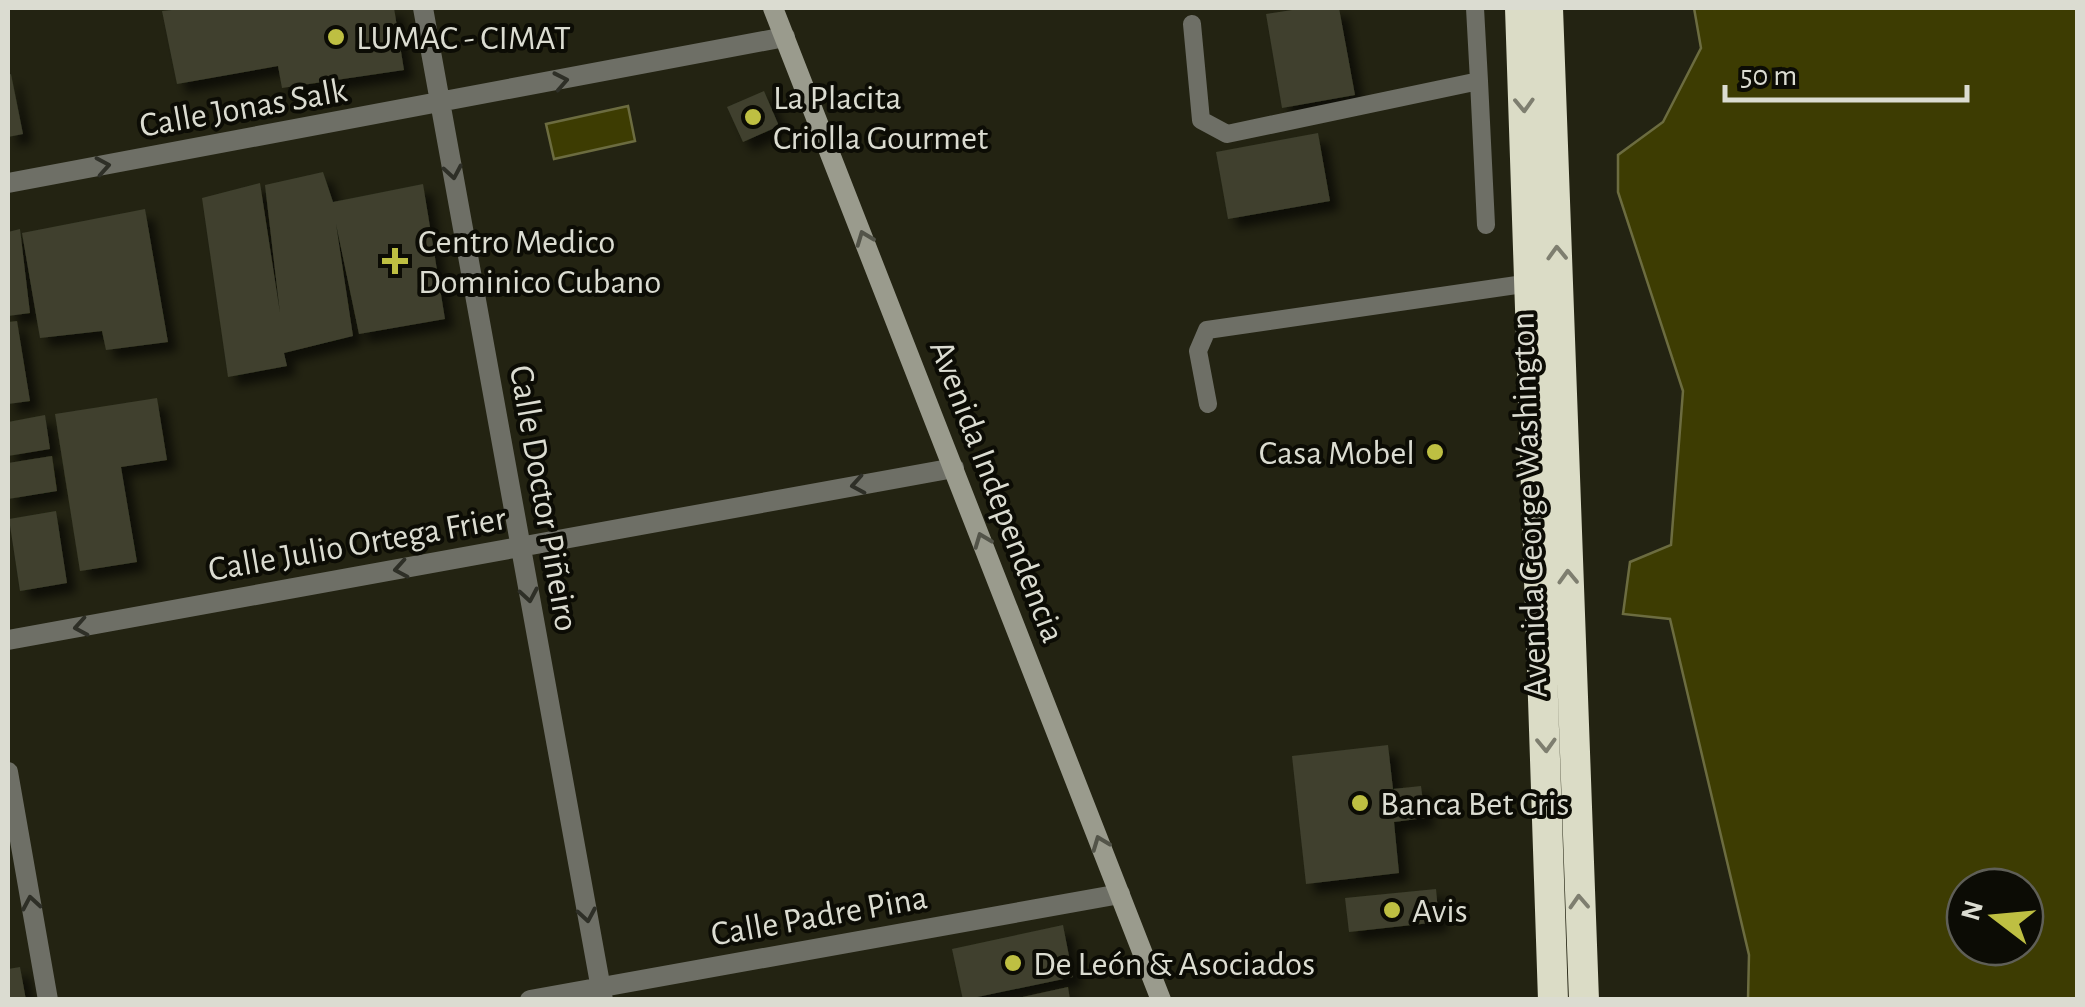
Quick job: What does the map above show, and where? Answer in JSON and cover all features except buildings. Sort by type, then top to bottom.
[{"type":"highway","name":"Avenida George Washington","points":[[1520,8],[1553,1000]]},
{"type":"highway","name":"Avenida George Washington","points":[[1548,8],[1584,1000]]},
{"type":"main road","name":"Avenida Independencia","points":[[772,8],[1160,1000]]},
{"type":"street","name":"Calle Doctor Piñeiro","points":[[423,8],[601,993]]},
{"type":"street","name":"Calle Jonas Salk","points":[[8,183],[441,105],[785,37]]},
{"type":"street","name":"Calle Julio Ortega Frier","points":[[8,640],[954,468]]},
{"type":"street","points":[[8,772],[48,1000]]},
{"type":"street","name":"Calle Padre Pina","points":[[530,1000],[601,993],[1120,894]]},
{"type":"lane","points":[[1475,8],[1486,225]]},
{"type":"lane","points":[[1192,24],[1201,120],[1226,134],[1478,81]]},
{"type":"lane","points":[[1208,404],[1198,351],[1207,330],[1530,283]]},
{"type":"shaded area","points":[[1694,8],[2077,8],[2077,999],[1748,999],[1749,955],[1670,619],[1623,614],[1630,562],[1671,545],[1683,391],[1618,192],[1618,155],[1663,122],[1701,48]]},
{"type":"shaded area","points":[[628,106],[635,141],[554,159],[546,124]]},
{"type":"place","name":"LUMAC - CIMAT","points":[[336,37]]},
{"type":"place","name":"La Placita Criolla Gourmet","points":[[753,117]]},
{"type":"place","name":"Centro Medico Dominico Cubano","points":[[395,261]]},
{"type":"place","name":"Casa Mobel","points":[[1435,452]]},
{"type":"place","name":"Banca Bet Cris","points":[[1360,803]]},
{"type":"place","name":"Avis","points":[[1392,910]]},
{"type":"place","name":"De León & Asociados","points":[[1013,963]]}]
